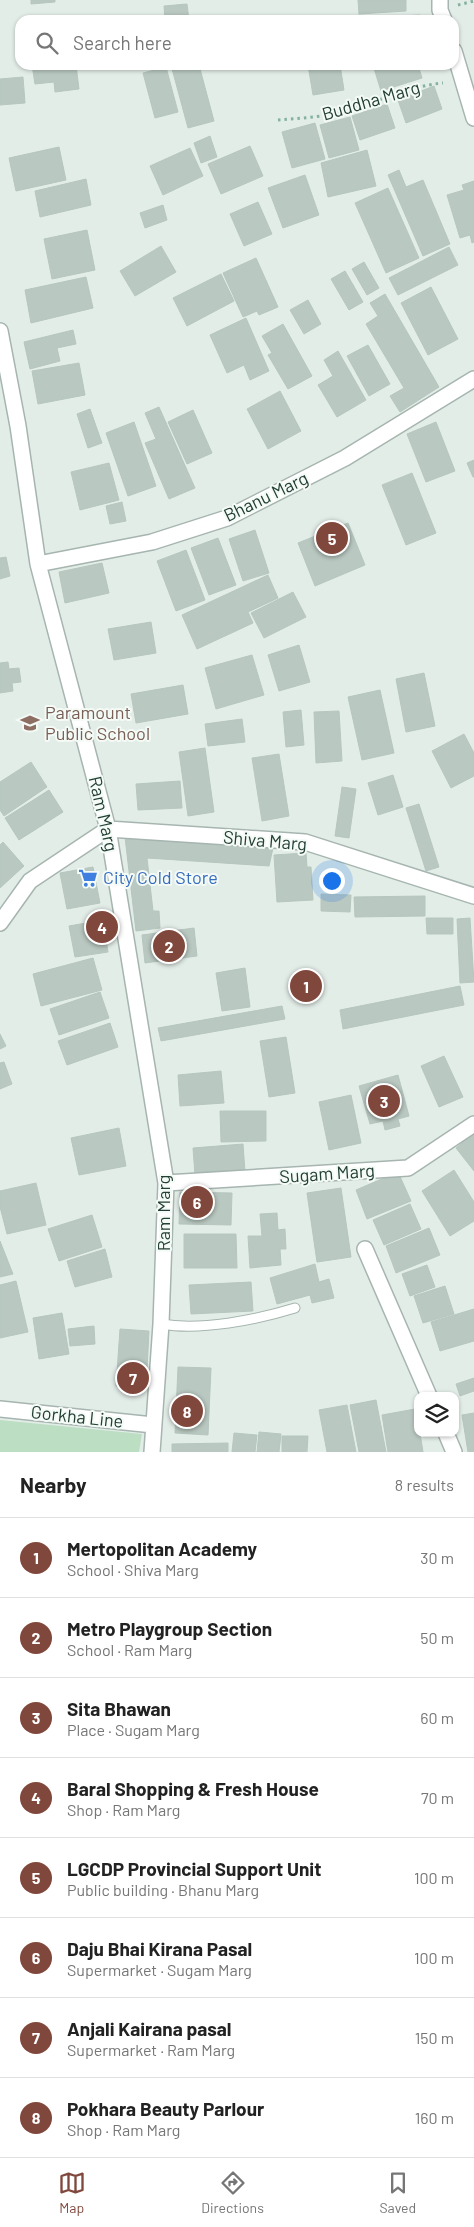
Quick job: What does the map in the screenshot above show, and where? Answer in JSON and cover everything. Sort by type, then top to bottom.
[{"type":"street","points":[[440,0],[442,15]]},
{"type":"street","points":[[459,66],[474,118]]},
{"type":"street","name":"Ram Marg","points":[[0,331],[18,426],[38,564],[108,829],[166,1183],[152,1452]]},
{"type":"street","name":"Bhanu Marg","points":[[38,564],[152,542],[227,518],[345,458],[474,379]]},
{"type":"street","points":[[0,923],[30,881],[108,829]]},
{"type":"street","name":"Shiva Marg","points":[[108,829],[306,842],[474,896]]},
{"type":"street","name":"Sugam Marg","points":[[166,1183],[408,1168],[474,1124]]},
{"type":"street","points":[[365,1249],[428,1392]]},
{"type":"street","name":"Gorkha Line","points":[[0,1409],[153,1425]]},
{"type":"street","points":[[448,1437],[454,1452]]},
{"type":"lane","points":[[160,1324],[178,1327],[261,1318],[295,1308]]},
{"type":"path","name":"Buddha Marg","points":[[278,120],[323,116],[350,110],[422,85],[464,81]]},
{"type":"green space","points":[[0,1420],[142,1434],[139,1452],[0,1452]]},
{"type":"building","points":[[31,0],[55,0],[55,2],[31,4]]},
{"type":"building","points":[[358,0],[406,0],[406,11],[359,14]]},
{"type":"building","points":[[187,4],[188,15],[165,15],[164,6]]},
{"type":"building","points":[[33,70],[77,70],[79,89],[55,92],[54,82],[35,84]]},
{"type":"building","points":[[154,70],[167,70],[178,112],[155,118],[143,73]]},
{"type":"building","points":[[172,70],[200,70],[214,121],[188,128]]},
{"type":"building","points":[[309,70],[341,70],[344,90],[313,95]]},
{"type":"building","points":[[375,70],[420,70],[422,78],[381,91]]},
{"type":"building","points":[[23,77],[25,103],[0,105],[0,79]]},
{"type":"building","points":[[434,86],[442,109],[406,123],[398,100]]},
{"type":"building","points":[[387,104],[395,128],[360,140],[352,116]]},
{"type":"building","points":[[350,117],[359,150],[329,158],[320,125]]},
{"type":"building","points":[[315,123],[325,159],[292,168],[282,132]]},
{"type":"building","points":[[210,136],[217,157],[201,163],[194,143]]},
{"type":"building","points":[[250,146],[263,176],[221,194],[208,164]]},
{"type":"building","points":[[59,147],[66,180],[16,191],[9,158]]},
{"type":"building","points":[[190,148],[203,176],[163,195],[150,166]]},
{"type":"building","points":[[367,150],[376,186],[328,197],[321,163]]},
{"type":"building","points":[[399,170],[406,187],[423,180],[450,244],[423,256],[388,175]]},
{"type":"building","points":[[305,175],[319,215],[283,228],[268,188]]},
{"type":"building","points":[[86,179],[91,205],[40,217],[35,191]]},
{"type":"building","points":[[474,181],[474,242],[472,243],[470,235],[460,238],[447,195],[464,190],[462,185]]},
{"type":"building","points":[[388,188],[419,258],[386,273],[355,203]]},
{"type":"building","points":[[258,202],[272,234],[244,246],[230,214]]},
{"type":"building","points":[[163,205],[167,220],[145,228],[140,213]]},
{"type":"building","points":[[87,230],[95,270],[52,279],[44,239]]},
{"type":"building","points":[[161,246],[176,272],[135,296],[120,271]]},
{"type":"building","points":[[449,247],[458,265],[398,295],[389,278]]},
{"type":"building","points":[[256,258],[278,307],[259,315],[257,311],[243,317],[223,273]]},
{"type":"building","points":[[364,262],[379,288],[367,295],[352,269]]},
{"type":"building","points":[[345,271],[363,302],[349,310],[331,279]]},
{"type":"building","points":[[221,274],[234,301],[187,326],[173,298]]},
{"type":"building","points":[[86,277],[93,308],[31,323],[25,290]]},
{"type":"building","points":[[431,287],[458,339],[428,355],[401,303]]},
{"type":"building","points":[[385,294],[439,387],[400,412],[390,396],[404,388],[366,324],[378,316],[370,303]]},
{"type":"building","points":[[308,300],[321,324],[304,334],[290,310]]},
{"type":"building","points":[[246,318],[269,371],[250,380],[244,365],[227,373],[210,335]]},
{"type":"building","points":[[283,324],[312,376],[288,389],[268,355],[272,353],[262,336]]},
{"type":"building","points":[[73,330],[76,344],[57,348],[60,361],[30,369],[24,342]]},
{"type":"building","points":[[368,345],[390,384],[369,396],[347,356]]},
{"type":"building","points":[[338,351],[366,400],[337,417],[318,385],[333,376],[324,360]]},
{"type":"building","points":[[79,363],[85,395],[38,404],[32,371]]},
{"type":"building","points":[[280,391],[301,431],[268,449],[247,409]]},
{"type":"building","points":[[159,407],[195,488],[169,499],[145,443],[156,439],[145,413]]},
{"type":"building","points":[[90,409],[102,443],[88,448],[77,414]]},
{"type":"building","points":[[193,410],[212,453],[187,464],[168,422]]},
{"type":"building","points":[[134,422],[156,486],[128,496],[106,433]]},
{"type":"building","points":[[436,422],[455,471],[426,482],[407,434]]},
{"type":"building","points":[[474,460],[474,477],[473,477],[467,463]]},
{"type":"building","points":[[109,463],[119,500],[80,510],[71,472]]},
{"type":"building","points":[[412,473],[436,533],[406,545],[382,485]]},
{"type":"building","points":[[122,502],[126,521],[110,524],[106,506]]},
{"type":"building","points":[[348,523],[365,565],[315,586],[298,543]]},
{"type":"building","points":[[255,530],[269,573],[243,581],[229,539]]},
{"type":"building","points":[[218,538],[236,585],[209,595],[191,548]]},
{"type":"building","points":[[186,550],[205,600],[176,611],[157,561]]},
{"type":"building","points":[[6,557],[10,576],[0,579],[0,558]]},
{"type":"building","points":[[102,563],[109,593],[65,603],[59,572]]},
{"type":"building","points":[[268,575],[278,598],[248,612],[253,623],[197,649],[182,615]]},
{"type":"building","points":[[293,592],[306,617],[264,638],[251,613]]},
{"type":"building","points":[[151,622],[156,653],[114,660],[108,629]]},
{"type":"building","points":[[299,645],[310,682],[279,691],[268,655]]},
{"type":"building","points":[[252,655],[264,695],[216,709],[205,668]]},
{"type":"building","points":[[8,662],[9,669],[19,668],[21,682],[12,683],[13,691],[0,693],[0,663]]},
{"type":"building","points":[[424,673],[435,726],[406,732],[396,679]]},
{"type":"building","points":[[183,685],[188,714],[136,723],[131,694]]},
{"type":"building","points":[[380,690],[394,753],[362,760],[348,697]]},
{"type":"building","points":[[301,710],[304,745],[286,747],[283,712]]},
{"type":"building","points":[[339,711],[342,761],[316,763],[314,712]]},
{"type":"building","points":[[242,719],[245,742],[208,746],[205,724]]},
{"type":"building","points":[[464,734],[474,753],[474,776],[451,788],[432,751]]},
{"type":"building","points":[[205,748],[214,812],[188,816],[179,752]]},
{"type":"building","points":[[279,754],[289,816],[262,821],[252,758]]},
{"type":"building","points":[[31,762],[47,787],[4,816],[0,810],[0,782]]},
{"type":"building","points":[[393,775],[403,807],[378,815],[368,783]]},
{"type":"building","points":[[180,781],[182,808],[138,810],[136,784]]},
{"type":"building","points":[[342,787],[356,789],[349,838],[335,836]]},
{"type":"building","points":[[49,790],[63,812],[19,840],[5,818]]},
{"type":"building","points":[[419,804],[439,867],[426,871],[406,808]]},
{"type":"building","points":[[125,837],[273,848],[269,866],[147,858],[153,911],[159,911],[160,928],[136,931]]},
{"type":"building","points":[[3,842],[24,866],[0,888],[0,845]]},
{"type":"building","points":[[306,853],[307,867],[311,867],[313,900],[277,902],[274,855]]},
{"type":"building","points":[[93,867],[100,903],[67,909],[60,873]]},
{"type":"building","points":[[321,894],[351,895],[350,912],[321,911]]},
{"type":"building","points":[[425,896],[425,916],[355,917],[354,897]]},
{"type":"building","points":[[426,918],[453,918],[453,934],[427,934]]},
{"type":"building","points":[[470,918],[474,982],[460,983],[457,919]]},
{"type":"building","points":[[103,920],[108,952],[75,957],[69,926]]},
{"type":"building","points":[[194,928],[197,956],[145,963],[142,935]]},
{"type":"building","points":[[93,958],[102,990],[41,1006],[33,974]]},
{"type":"building","points":[[245,968],[250,1007],[222,1011],[216,973]]},
{"type":"building","points":[[460,986],[464,1005],[343,1029],[340,1010]]},
{"type":"building","points":[[100,992],[109,1018],[59,1035],[50,1009]]},
{"type":"building","points":[[282,1006],[285,1019],[161,1041],[158,1028]]},
{"type":"building","points":[[110,1023],[118,1047],[67,1065],[58,1041]]},
{"type":"building","points":[[0,1034],[6,1046],[0,1049]]},
{"type":"building","points":[[286,1037],[295,1093],[269,1097],[260,1041]]},
{"type":"building","points":[[444,1056],[463,1097],[439,1107],[421,1066]]},
{"type":"building","points":[[4,1062],[12,1084],[0,1089],[0,1063]]},
{"type":"building","points":[[221,1071],[224,1103],[180,1106],[178,1075]]},
{"type":"building","points":[[398,1075],[409,1116],[398,1119],[400,1126],[385,1130],[383,1121],[370,1124],[359,1086]]},
{"type":"building","points":[[351,1095],[361,1143],[329,1150],[319,1102]]},
{"type":"building","points":[[220,1111],[266,1111],[266,1141],[221,1142]]},
{"type":"building","points":[[119,1128],[126,1166],[79,1175],[71,1138]]},
{"type":"building","points":[[474,1133],[474,1171],[456,1148]]},
{"type":"building","points":[[243,1144],[245,1172],[195,1175],[193,1148]]},
{"type":"building","points":[[454,1170],[474,1202],[474,1221],[450,1236],[422,1191]]},
{"type":"building","points":[[398,1172],[411,1201],[367,1219],[356,1190]]},
{"type":"building","points":[[36,1183],[46,1225],[7,1234],[0,1207],[0,1191]]},
{"type":"building","points":[[341,1188],[351,1257],[317,1262],[307,1193]]},
{"type":"building","points":[[180,1192],[232,1193],[231,1225],[179,1224]]},
{"type":"building","points":[[410,1204],[421,1229],[384,1245],[373,1220]]},
{"type":"building","points":[[277,1213],[278,1230],[285,1229],[286,1249],[280,1249],[281,1265],[250,1268],[248,1236],[262,1236],[260,1214]]},
{"type":"building","points":[[92,1215],[102,1247],[59,1261],[48,1229]]},
{"type":"building","points":[[429,1228],[440,1255],[396,1273],[386,1246]]},
{"type":"building","points":[[184,1234],[236,1234],[237,1268],[184,1268]]},
{"type":"building","points":[[0,1241],[13,1274],[0,1277]]},
{"type":"building","points":[[105,1249],[112,1277],[75,1287],[67,1261]]},
{"type":"building","points":[[315,1264],[319,1282],[329,1279],[334,1298],[312,1303],[310,1295],[277,1304],[270,1278]]},
{"type":"building","points":[[427,1265],[435,1287],[410,1296],[402,1274]]},
{"type":"building","points":[[16,1281],[28,1332],[0,1338],[0,1285]]},
{"type":"building","points":[[251,1282],[253,1311],[191,1314],[189,1285]]},
{"type":"building","points":[[445,1286],[454,1314],[423,1323],[414,1296]]},
{"type":"building","points":[[474,1309],[474,1341],[440,1351],[431,1322]]},
{"type":"building","points":[[62,1313],[69,1354],[39,1359],[33,1318]]},
{"type":"building","points":[[94,1326],[95,1344],[70,1346],[68,1329]]},
{"type":"building","points":[[120,1329],[149,1331],[146,1388],[116,1386]]},
{"type":"building","points":[[178,1367],[211,1368],[208,1435],[175,1433]]},
{"type":"building","points":[[474,1378],[474,1391],[460,1396],[456,1384]]},
{"type":"building","points":[[376,1400],[386,1452],[359,1452],[350,1405]]},
{"type":"building","points":[[347,1405],[356,1452],[327,1452],[319,1410]]},
{"type":"building","points":[[414,1409],[414,1437],[421,1437],[423,1452],[388,1452],[382,1415]]},
{"type":"building","points":[[474,1413],[474,1452],[468,1452],[462,1415]]},
{"type":"building","points":[[259,1432],[281,1434],[279,1452],[257,1452]]},
{"type":"building","points":[[234,1433],[257,1435],[255,1452],[232,1452]]},
{"type":"building","points":[[282,1436],[308,1436],[307,1452],[282,1452]]},
{"type":"building","points":[[228,1443],[228,1452],[172,1452],[172,1444]]},
{"type":"place","name":"LGCDP Provincial Support Unit","points":[[332,538]]},
{"type":"place","name":"Paramount Public School","points":[[30,723]]},
{"type":"place","name":"City Cold Store","points":[[88,878]]},
{"type":"place","name":"Baral Shopping & Fresh House","points":[[102,927]]},
{"type":"place","name":"Metro Playgroup Section","points":[[169,946]]},
{"type":"place","name":"Mertopolitan Academy","points":[[306,986]]},
{"type":"place","name":"Sita Bhawan","points":[[384,1101]]},
{"type":"place","name":"Daju Bhai Kirana Pasal","points":[[197,1202]]},
{"type":"place","name":"Anjali Kairana pasal","points":[[133,1378]]},
{"type":"place","name":"Pokhara Beauty Parlour","points":[[187,1411]]}]
